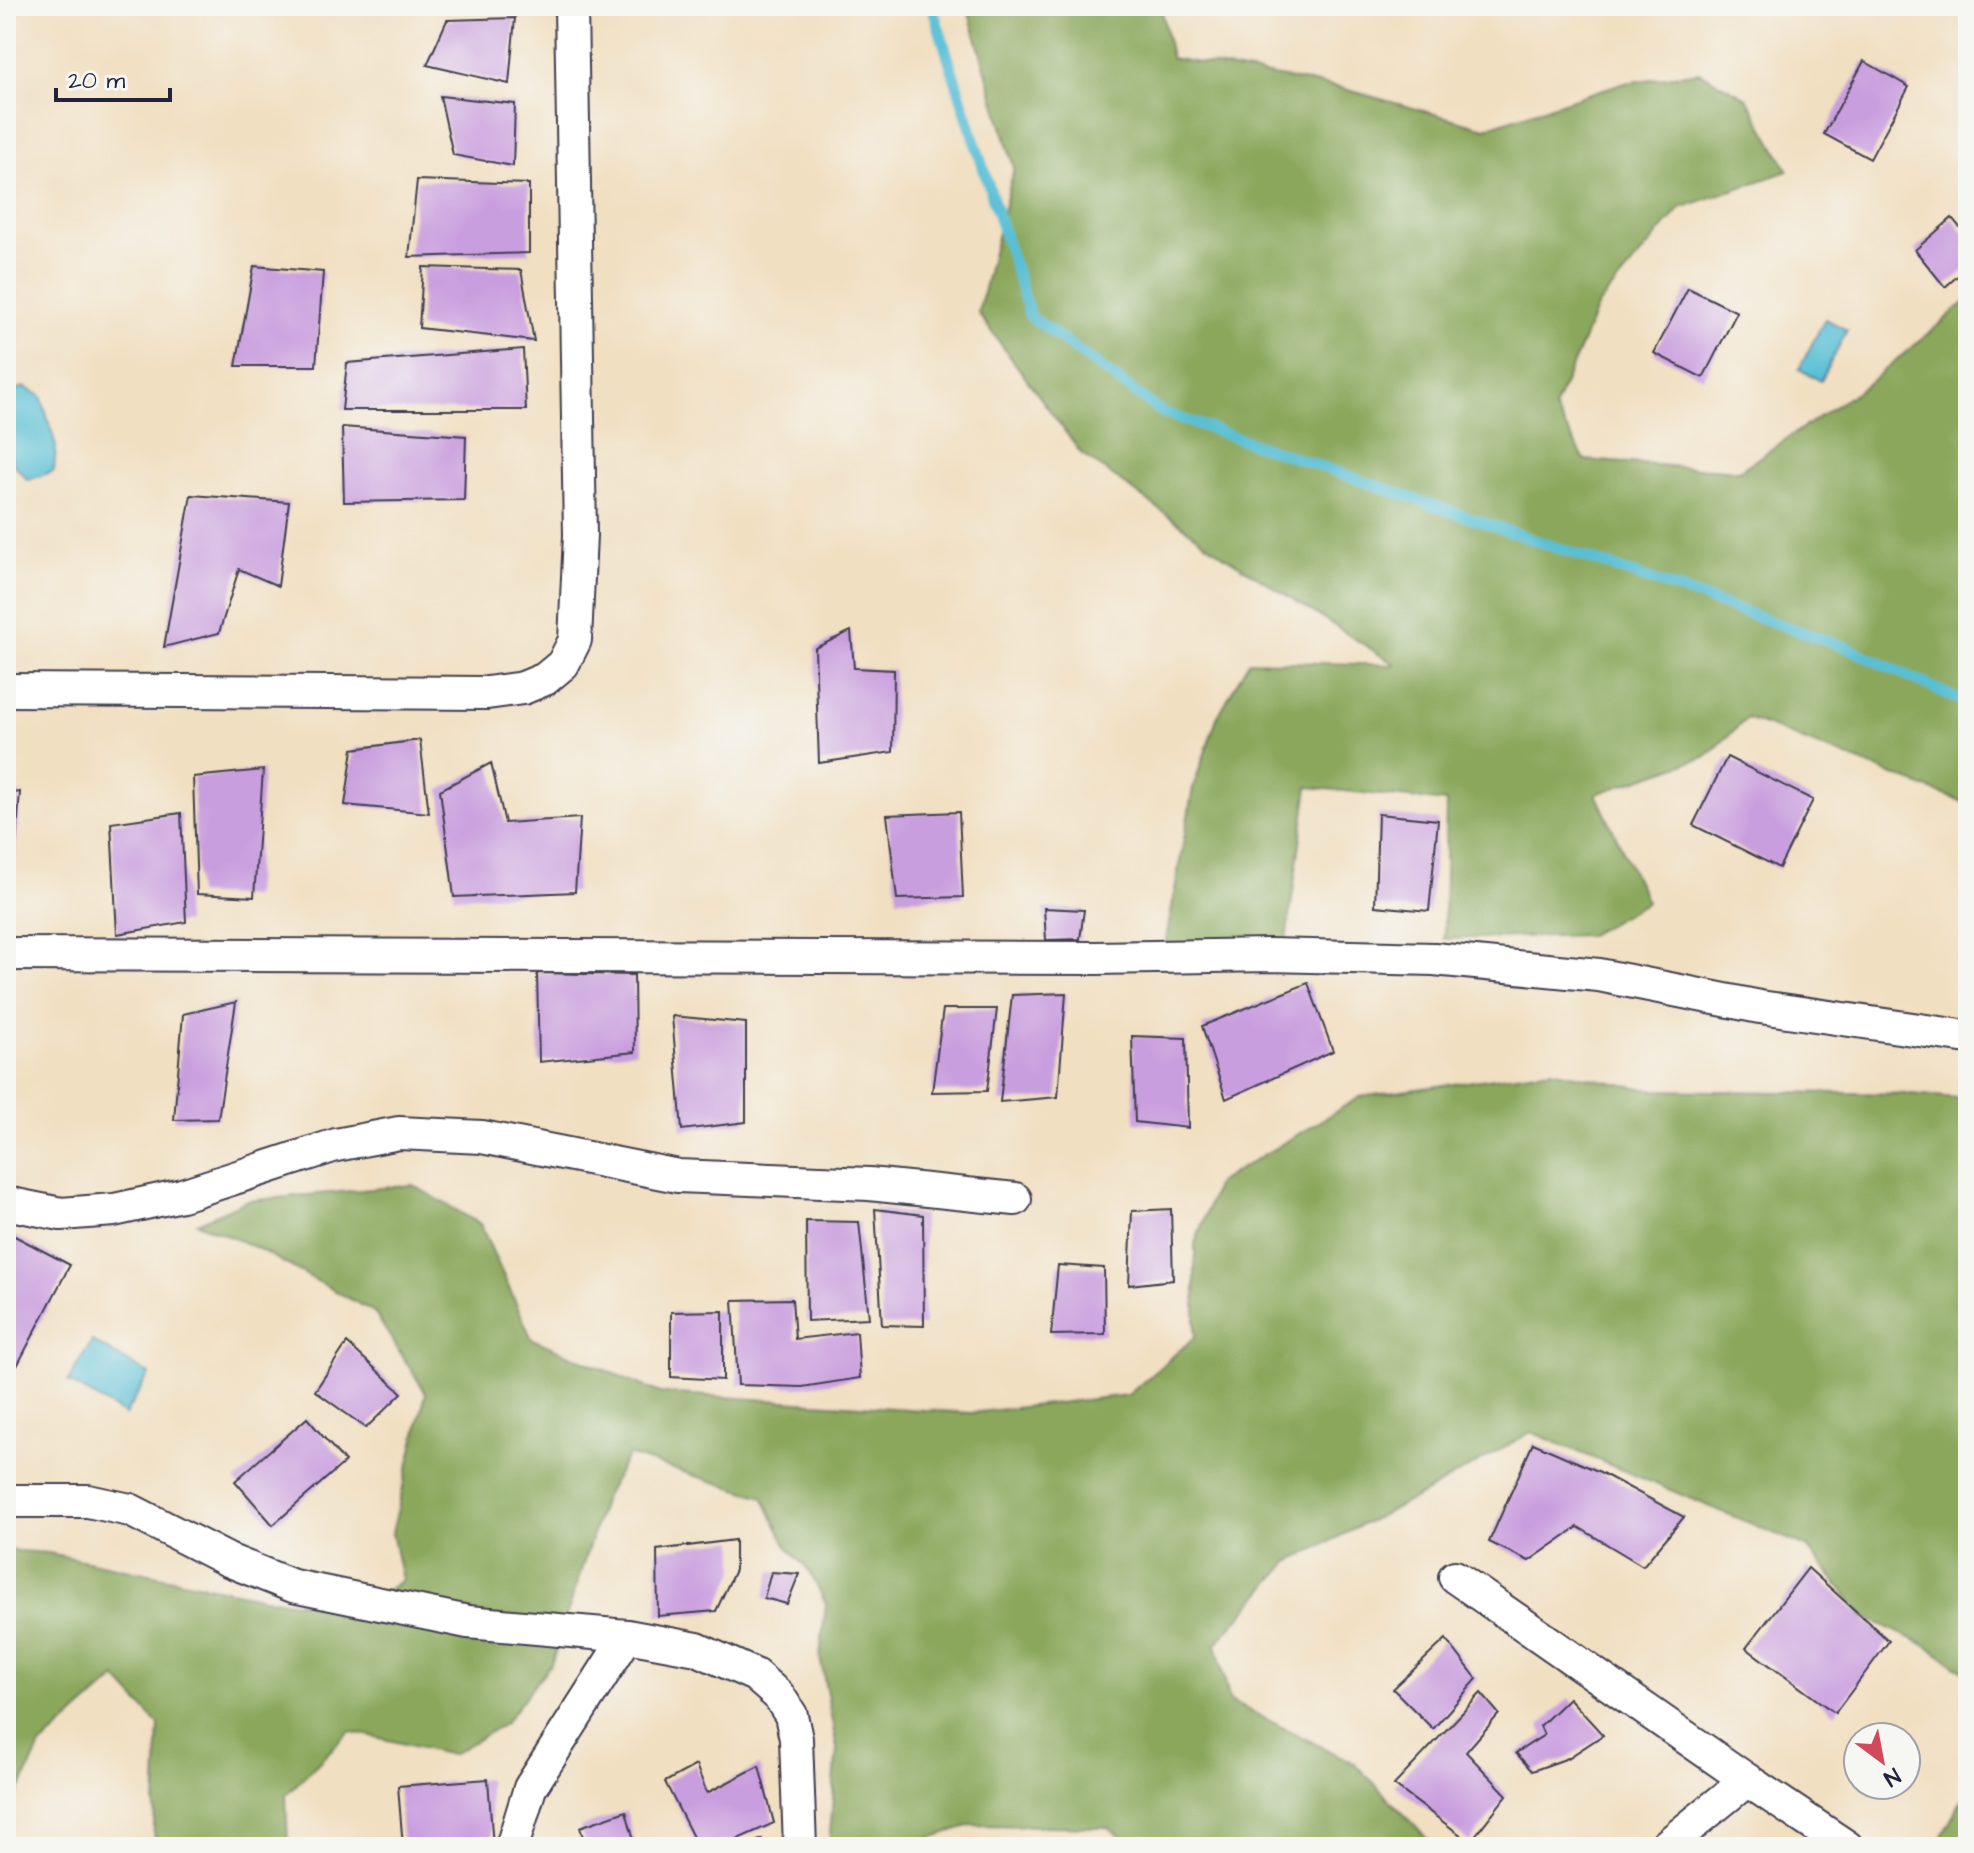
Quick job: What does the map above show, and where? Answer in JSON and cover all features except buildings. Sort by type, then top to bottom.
[{"type":"street","points":[[6,690],[487,693],[536,683],[563,664],[575,640],[580,535],[571,6]]},
{"type":"street","points":[[6,954],[1096,958],[1269,955],[1434,959],[1599,975],[1760,1007],[1968,1037]]},
{"type":"street","points":[[6,1203],[61,1214],[114,1210],[182,1195],[336,1145],[399,1133],[482,1137],[678,1176],[869,1184],[1015,1199]]},
{"type":"street","points":[[6,1501],[88,1501],[130,1510],[228,1560],[293,1586],[468,1622],[627,1636],[697,1649],[755,1675],[778,1695],[791,1715],[796,1739],[800,1847]]},
{"type":"street","points":[[1455,1577],[1847,1847]]},
{"type":"street","points":[[512,1847],[530,1788],[627,1636]]},
{"type":"street","points":[[1665,1847],[1747,1780]]},
{"type":"green space","points":[[967,6],[1161,6],[1171,58],[1341,88],[1485,128],[1619,84],[1699,72],[1747,98],[1788,171],[1680,208],[1598,305],[1554,408],[1585,460],[1739,471],[1868,384],[1968,300],[1968,804],[1747,718],[1707,756],[1596,794],[1647,902],[1589,935],[1444,939],[1446,802],[1308,787],[1285,947],[1164,952],[1193,788],[1217,718],[1249,661],[1396,665],[1220,553],[1081,453],[978,313],[1014,168]]},
{"type":"green space","points":[[1551,1070],[1650,1090],[1910,1094],[1968,1099],[1968,1674],[1926,1645],[1864,1617],[1807,1547],[1531,1432],[1421,1495],[1287,1563],[1216,1644],[1230,1701],[1354,1763],[1436,1847],[1135,1847],[1107,1827],[971,1825],[902,1847],[829,1847],[837,1748],[820,1657],[826,1604],[810,1572],[787,1547],[763,1497],[628,1455],[604,1498],[552,1662],[504,1724],[451,1755],[350,1731],[286,1795],[288,1847],[153,1847],[159,1725],[116,1678],[40,1746],[6,1820],[6,1550],[48,1553],[279,1601],[363,1607],[402,1580],[392,1533],[426,1393],[374,1312],[255,1247],[197,1223],[246,1201],[413,1185],[480,1224],[532,1339],[660,1393],[971,1413],[1128,1395],[1195,1337],[1195,1244],[1217,1183],[1360,1097]]},
{"type":"green space","points":[[1968,1789],[1968,1847],[1941,1847],[1939,1841]]},
{"type":"water","points":[[1825,319],[1847,330],[1821,381],[1799,369]]},
{"type":"water","points":[[24,387],[41,396],[56,446],[54,471],[28,480],[12,462],[6,431],[6,393]]},
{"type":"water","points":[[92,1341],[149,1374],[125,1415],[68,1381]]},
{"type":"waterway","points":[[932,6],[1030,316],[1162,412],[1846,647],[1968,704]]}]
